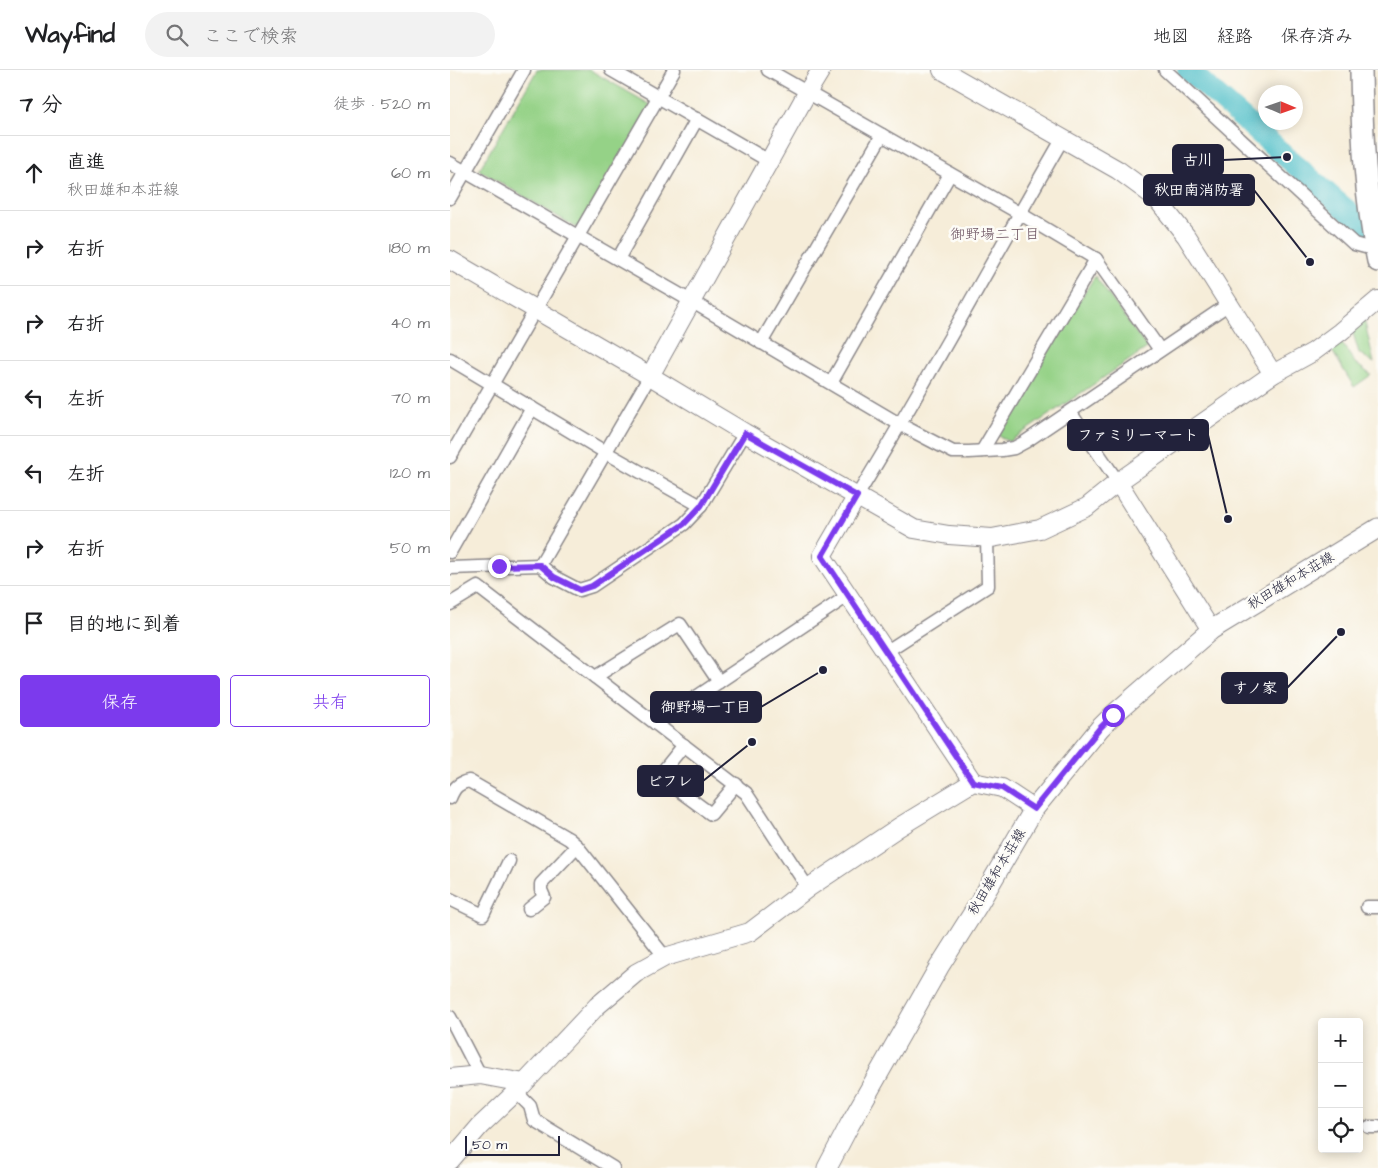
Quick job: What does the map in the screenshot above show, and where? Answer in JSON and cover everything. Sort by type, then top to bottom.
[{"type":"highway","points":[[1361,70],[1370,124],[1368,208],[1376,253]]},
{"type":"main road","name":"秋田雄和本荘線","points":[[827,1168],[930,983],[1034,809],[1100,728],[1212,630],[1378,528]]},
{"type":"street","points":[[450,198],[524,70]]},
{"type":"street","points":[[611,70],[769,161]]},
{"type":"street","points":[[450,456],[674,70]]},
{"type":"street","points":[[768,70],[1096,259],[1160,350]]},
{"type":"street","points":[[540,565],[650,376],[821,70]]},
{"type":"street","points":[[942,70],[1118,170],[1156,198],[1186,236],[1273,374]]},
{"type":"street","points":[[1165,70],[1354,244],[1376,253]]},
{"type":"street","points":[[618,259],[697,119]]},
{"type":"street","points":[[761,343],[882,135]]},
{"type":"street","points":[[973,782],[822,556],[901,424],[1063,138]]},
{"type":"street","points":[[450,163],[691,301],[831,384],[953,452],[1014,448],[1228,304]]},
{"type":"street","points":[[831,384],[950,174]]},
{"type":"street","points":[[982,451],[1096,259]]},
{"type":"street","points":[[450,260],[745,433],[914,529],[949,535],[987,537],[1040,529],[1087,507],[1118,482],[1273,374],[1313,352],[1378,300]]},
{"type":"street","points":[[452,365],[492,384],[605,452],[701,506]]},
{"type":"street","points":[[450,552],[532,408]]},
{"type":"street","points":[[1070,412],[1118,482],[1212,630]]},
{"type":"street","points":[[450,568],[540,565],[554,577],[580,590],[592,586],[684,524],[701,506],[745,433]]},
{"type":"street","points":[[887,651],[988,586],[987,537]]},
{"type":"street","points":[[450,604],[478,587],[736,784],[746,793],[808,888]]},
{"type":"street","points":[[656,724],[849,595]]},
{"type":"street","points":[[595,677],[680,624],[719,682]]},
{"type":"street","points":[[684,745],[659,776],[711,814],[736,784]]},
{"type":"street","points":[[451,790],[460,783],[469,781],[569,839],[577,846],[665,957]]},
{"type":"street","points":[[452,1156],[520,1088],[597,1006],[636,973],[665,957],[750,932],[808,888],[899,827],[973,782],[1002,788],[1034,809]]},
{"type":"street","points":[[529,909],[544,897],[541,884],[577,846]]},
{"type":"street","points":[[450,899],[483,915],[509,861]]},
{"type":"street","points":[[450,1017],[480,1075]]},
{"type":"street","points":[[450,1078],[480,1075],[520,1088],[530,1106],[534,1120],[613,1168]]},
{"type":"green space","points":[[537,70],[590,70],[656,108],[584,232],[479,170]]},
{"type":"green space","points":[[1095,276],[1147,348],[1009,442],[996,434]]},
{"type":"green space","points":[[1364,318],[1374,363],[1359,353],[1352,330]]},
{"type":"green space","points":[[1341,342],[1355,363],[1371,375],[1354,387],[1331,349]]},
{"type":"waterway","points":[[1188,70],[1378,236]]},
{"type":"place","name":"古川","points":[[1287,157]]},
{"type":"place","name":"秋田南消防署","points":[[1310,262]]},
{"type":"place","name":"ファミリーマート","points":[[1228,519]]},
{"type":"place","name":"すノ家","points":[[1341,632]]},
{"type":"place","name":"御野場一丁目","points":[[823,670]]},
{"type":"place","name":"ビフレ","points":[[752,742]]},
{"type":"district","name":"御野場二丁目","points":[[995,234]]},
{"type":"route","points":[[499,566],[540,565],[554,577],[580,590],[592,586],[684,524],[701,506],[745,433],[857,496],[822,556],[973,782],[1002,788],[1034,809],[1100,728],[1113,715]]}]
